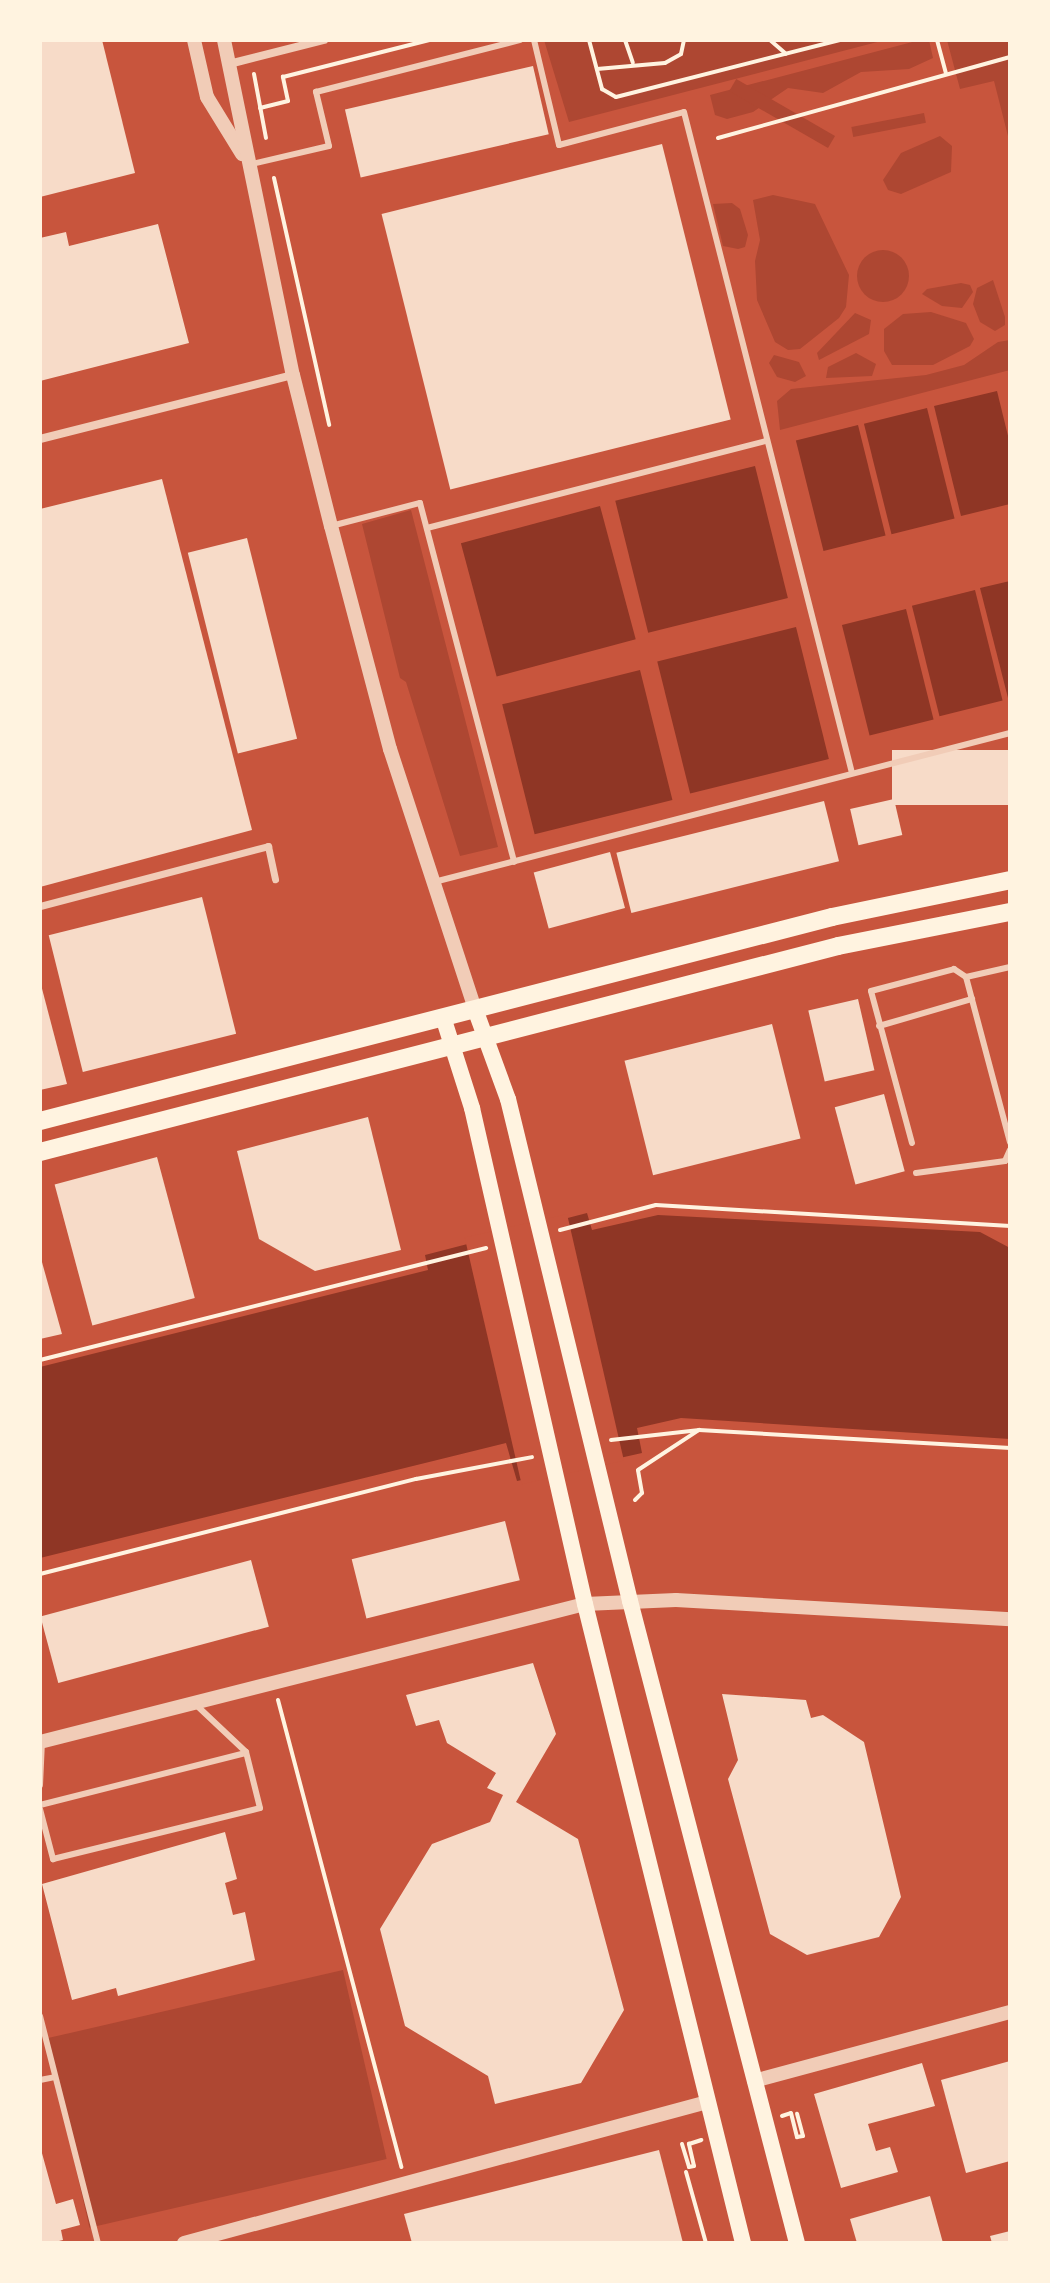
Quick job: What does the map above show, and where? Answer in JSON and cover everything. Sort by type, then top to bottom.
[{"type":"main road","points":[[40,1121],[885,904],[1010,880]]},
{"type":"main road","points":[[40,1152],[838,946],[1010,912]]},
{"type":"main road","points":[[475,1009],[508,1099],[630,1601],[797,2243]]},
{"type":"main road","points":[[443,1017],[500,1231],[585,1604],[743,2243]]},
{"type":"street","points":[[194,40],[207,97],[248,165]]},
{"type":"street","points":[[224,40],[293,375],[331,526],[431,883],[475,1009]]},
{"type":"street","points":[[229,64],[324,40]]},
{"type":"street","points":[[40,439],[293,375]]},
{"type":"street","points":[[40,906],[268,846],[275,879]]},
{"type":"street","points":[[41,1742],[585,1604],[630,1601],[1010,1619]]},
{"type":"street","points":[[754,2081],[1010,2012]]},
{"type":"street","points":[[184,2243],[707,2102]]},
{"type":"lane","points":[[248,165],[329,146],[316,92],[520,40]]},
{"type":"lane","points":[[534,40],[559,145],[684,112],[852,773]]},
{"type":"lane","points":[[427,528],[767,441]]},
{"type":"lane","points":[[331,526],[415,501],[420,503],[514,862]]},
{"type":"lane","points":[[431,883],[1010,733]]},
{"type":"lane","points":[[966,977],[1010,967]]},
{"type":"lane","points":[[912,1143],[871,991],[954,969],[966,977],[1010,1142]]},
{"type":"lane","points":[[879,1026],[972,999]]},
{"type":"lane","points":[[916,1173],[1005,1161],[1010,1150]]},
{"type":"lane","points":[[194,1703],[246,1752],[260,1808],[53,1859],[40,1807],[246,1752]]},
{"type":"lane","points":[[40,1785],[41,1742]]},
{"type":"lane","points":[[40,2016],[98,2243]]},
{"type":"lane","points":[[40,2080],[55,2077]]},
{"type":"path","points":[[260,108],[288,101],[283,77],[429,40]]},
{"type":"path","points":[[590,40],[602,89],[616,97],[840,40]]},
{"type":"path","points":[[625,40],[634,64]]},
{"type":"path","points":[[597,69],[665,63],[681,54],[684,40]]},
{"type":"path","points":[[770,40],[786,54]]},
{"type":"path","points":[[937,40],[946,73]]},
{"type":"path","points":[[718,138],[1010,57]]},
{"type":"path","points":[[254,74],[329,425]]},
{"type":"path","points":[[594,1221],[656,1205],[1010,1226]]},
{"type":"path","points":[[40,1360],[427,1263]]},
{"type":"path","points":[[635,1500],[642,1493],[638,1470],[699,1430]]},
{"type":"path","points":[[643,1432],[699,1430],[1010,1448]]},
{"type":"path","points":[[40,1574],[416,1479],[507,1462]]},
{"type":"path","points":[[273,1682],[406,2184]]},
{"type":"path","points":[[778,2117],[791,2113],[797,2137],[803,2136],[797,2114]]},
{"type":"path","points":[[682,2144],[689,2167],[694,2166],[689,2144],[714,2136]]},
{"type":"path","points":[[686,2172],[706,2243]]},
{"type":"shaded area","points":[[544,40],[885,40],[569,122]]},
{"type":"shaded area","points":[[929,40],[933,58],[909,69],[861,72],[823,93],[788,88],[753,112],[727,119],[715,115],[710,95]]},
{"type":"shaded area","points":[[947,40],[1010,40],[1010,144],[994,81],[960,89]]},
{"type":"shaded area","points":[[736,79],[835,136],[828,148],[729,91]]},
{"type":"shaded area","points":[[924,113],[926,123],[853,137],[851,127]]},
{"type":"shaded area","points":[[940,136],[952,146],[951,172],[901,194],[888,190],[883,180],[901,153]]},
{"type":"shaded area","points":[[773,195],[815,204],[849,275],[846,307],[839,318],[800,349],[788,350],[775,342],[757,300],[755,261],[760,240],[753,200]]},
{"type":"shaded area","points":[[732,203],[740,209],[748,235],[745,247],[738,249],[723,246],[713,204]]},
{"type":"shaded area","points":[[883,250],[901,258],[909,276],[901,294],[883,302],[865,294],[857,276],[865,258]]},
{"type":"shaded area","points":[[993,280],[1005,317],[1005,325],[995,331],[980,322],[973,304],[977,288]]},
{"type":"shaded area","points":[[961,283],[970,285],[973,292],[962,308],[942,306],[922,294],[927,289]]},
{"type":"shaded area","points":[[931,312],[966,323],[974,339],[970,346],[933,365],[892,365],[884,351],[884,329],[903,314]]},
{"type":"shaded area","points":[[855,313],[871,320],[869,334],[819,360],[817,353]]},
{"type":"shaded area","points":[[1010,340],[1010,370],[780,430],[777,401],[791,389],[926,375],[964,365],[998,342]]},
{"type":"shaded area","points":[[856,353],[876,364],[872,376],[826,378],[828,367]]},
{"type":"shaded area","points":[[774,355],[799,362],[806,376],[795,382],[777,377],[769,363]]},
{"type":"shaded area","points":[[997,391],[1010,444],[1010,504],[961,516],[934,406]]},
{"type":"shaded area","points":[[927,408],[955,519],[892,534],[864,424]]},
{"type":"shaded area","points":[[858,425],[886,536],[823,551],[796,440]]},
{"type":"shaded area","points":[[755,466],[788,598],[648,633],[615,501]]},
{"type":"shaded area","points":[[600,506],[636,639],[497,677],[461,543]]},
{"type":"shaded area","points":[[411,510],[498,847],[460,856],[406,682],[400,678],[362,524]]},
{"type":"shaded area","points":[[1010,581],[1010,698],[1008,698],[980,588]]},
{"type":"shaded area","points":[[975,590],[1003,701],[940,716],[912,606]]},
{"type":"shaded area","points":[[906,609],[934,720],[870,736],[842,625]]},
{"type":"shaded area","points":[[796,627],[829,759],[690,794],[657,662]]},
{"type":"shaded area","points":[[640,670],[672,800],[535,834],[502,704]]},
{"type":"shaded area","points":[[587,1213],[592,1230],[658,1215],[980,1232],[1010,1248],[1010,1439],[681,1418],[637,1428],[642,1453],[517,1481],[506,1443],[40,1558],[40,1367],[428,1270],[425,1255]]},
{"type":"shaded area","points":[[343,1970],[387,2159],[89,2228],[46,2039]]},
{"type":"pier","points":[[567,1214],[624,1461],[522,1484],[465,1238]]},
{"type":"building","points":[[40,40],[102,40],[135,173],[40,197]]},
{"type":"building","points":[[533,66],[549,134],[361,178],[345,109]]},
{"type":"building","points":[[662,144],[731,420],[450,489],[382,214]]},
{"type":"building","points":[[158,224],[189,343],[40,381],[40,238],[66,232],[69,246]]},
{"type":"building","points":[[162,479],[252,830],[40,887],[40,509]]},
{"type":"building","points":[[247,538],[297,739],[238,754],[188,553]]},
{"type":"building","points":[[892,750],[1010,750],[1010,805],[892,805]]},
{"type":"building","points":[[894,799],[902,835],[858,845],[850,809]]},
{"type":"building","points":[[824,801],[839,861],[631,913],[616,853]]},
{"type":"building","points":[[610,852],[625,908],[549,928],[534,872]]},
{"type":"building","points":[[202,897],[236,1034],[83,1072],[49,935]]},
{"type":"building","points":[[40,981],[67,1084],[40,1090]]},
{"type":"building","points":[[858,999],[874,1070],[825,1082],[808,1010]]},
{"type":"building","points":[[772,1024],[801,1138],[653,1175],[625,1061]]},
{"type":"building","points":[[884,1094],[905,1171],[855,1184],[835,1107]]},
{"type":"building","points":[[368,1117],[401,1250],[315,1271],[259,1239],[237,1151]]},
{"type":"building","points":[[157,1157],[195,1298],[92,1325],[55,1184]]},
{"type":"building","points":[[40,1255],[62,1334],[40,1339]]},
{"type":"building","points":[[505,1521],[520,1580],[366,1618],[352,1559]]},
{"type":"building","points":[[251,1560],[269,1627],[58,1683],[40,1616]]},
{"type":"building","points":[[533,1663],[556,1734],[516,1802],[578,1839],[624,2010],[581,2083],[495,2104],[488,2076],[405,2026],[380,1929],[432,1844],[490,1822],[503,1795],[487,1788],[496,1773],[447,1743],[439,1720],[416,1726],[406,1695]]},
{"type":"building","points":[[722,1694],[806,1700],[811,1718],[823,1715],[864,1742],[901,1897],[879,1937],[807,1955],[770,1934],[728,1779],[738,1760]]},
{"type":"building","points":[[225,1832],[237,1879],[225,1883],[233,1915],[245,1912],[255,1960],[118,1996],[116,1988],[72,2000],[42,1884]]},
{"type":"building","points":[[1010,2061],[1010,2161],[966,2173],[941,2080]]},
{"type":"building","points":[[922,2063],[935,2106],[868,2124],[876,2151],[890,2147],[898,2172],[841,2188],[814,2094]]},
{"type":"building","points":[[40,2146],[56,2204],[73,2199],[80,2225],[61,2230],[63,2240],[51,2243],[40,2243]]},
{"type":"building","points":[[659,2150],[683,2243],[412,2243],[404,2214]]},
{"type":"building","points":[[930,2196],[943,2243],[857,2243],[850,2219]]},
{"type":"building","points":[[1010,2231],[1010,2243],[992,2243],[990,2236]]}]
